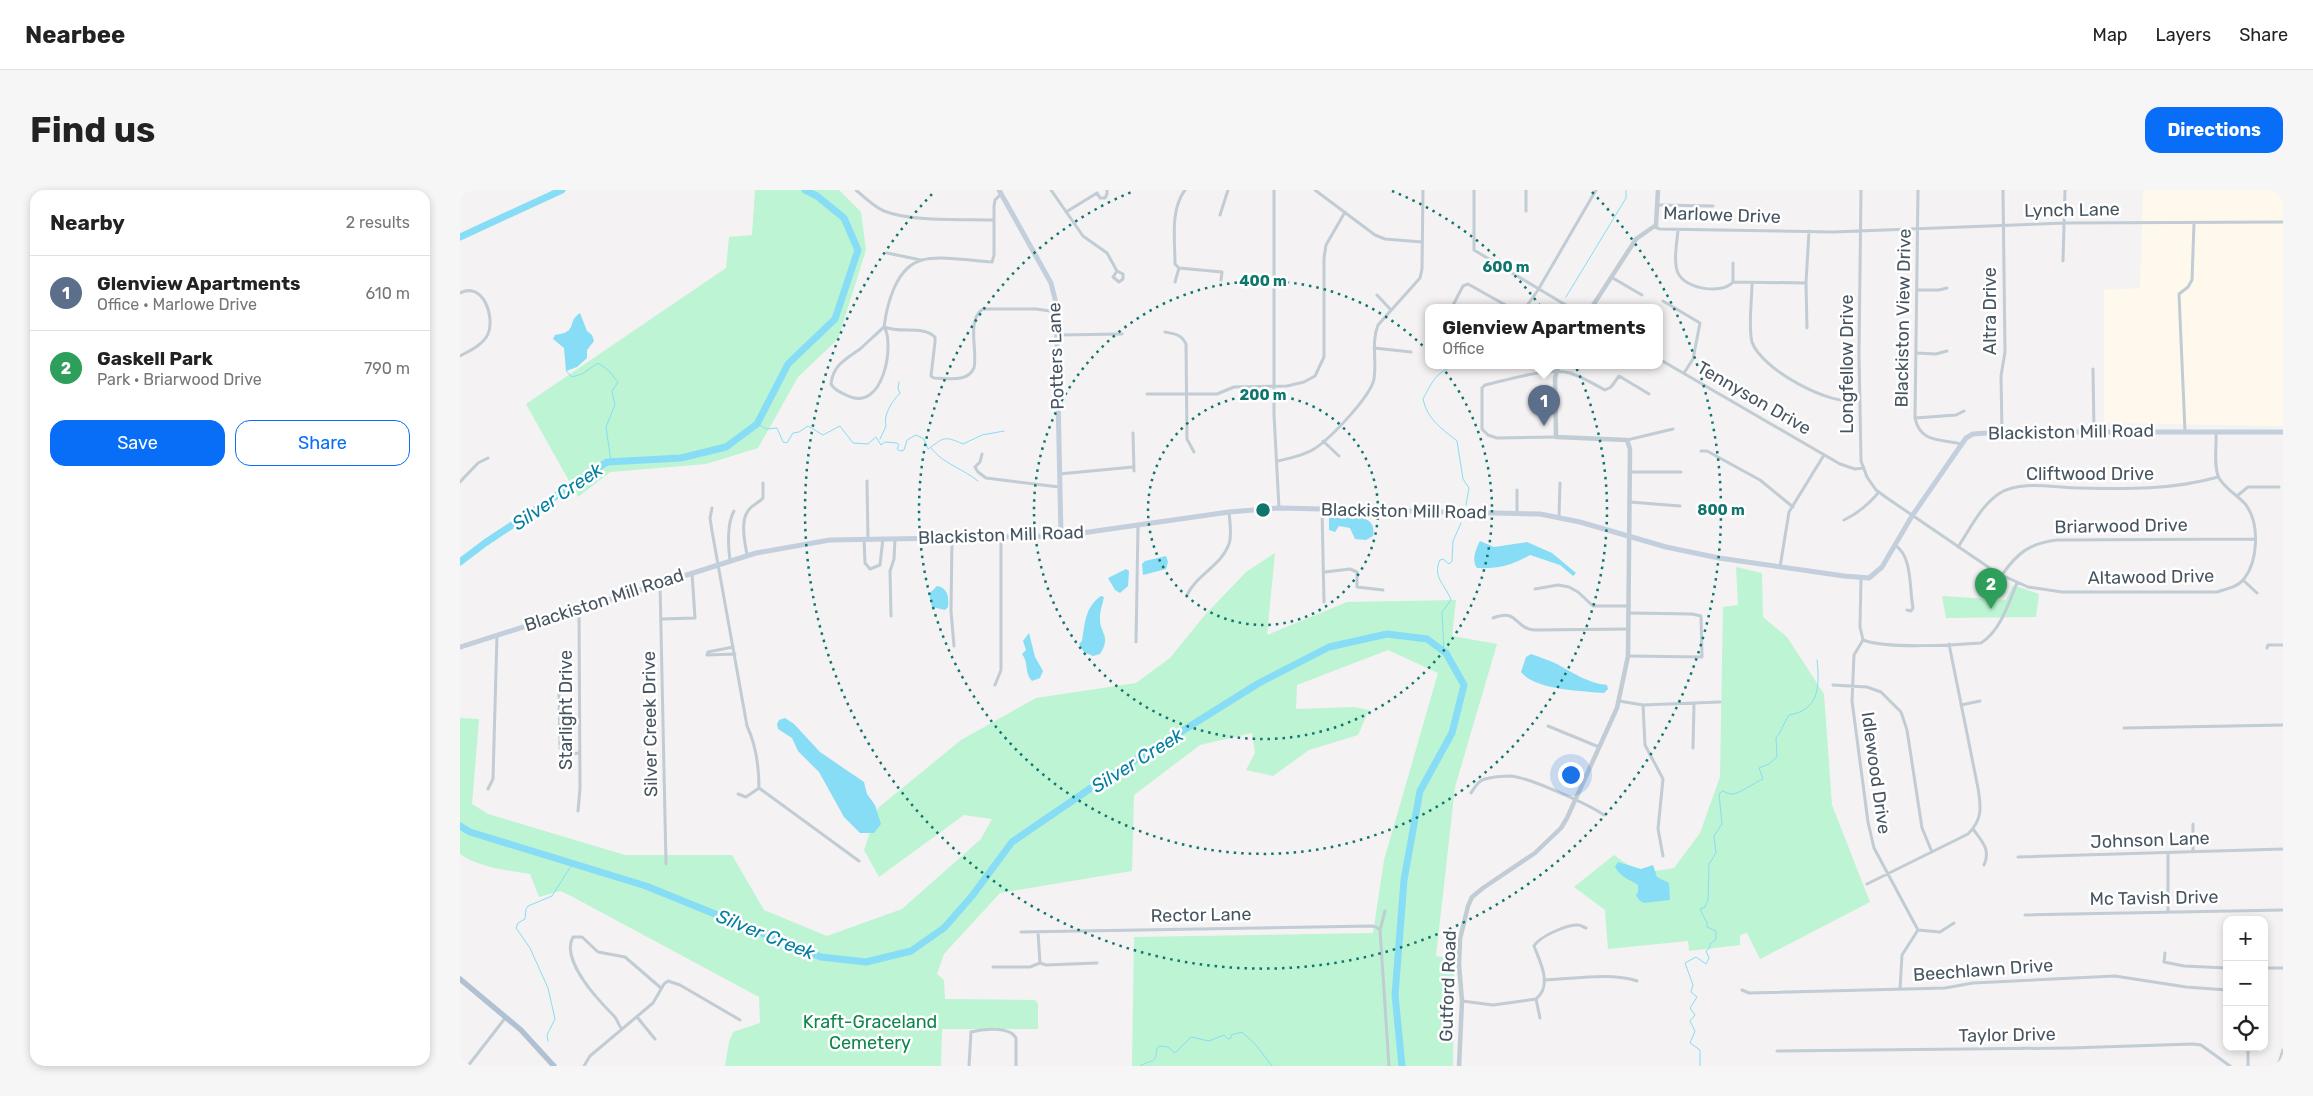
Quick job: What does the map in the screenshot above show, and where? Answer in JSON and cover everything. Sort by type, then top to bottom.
[{"type":"main road","name":"Potters Lane","points":[[1000,192],[1050,283],[1058,312],[1061,536]]},
{"type":"main road","name":"Blackiston Mill Road","points":[[460,647],[747,555],[830,540],[1061,536],[1229,512],[1279,508],[1517,513],[1558,517],[1629,537],[1719,558],[1869,578],[1878,572],[1912,516],[1961,444],[1972,434],[2002,432],[2283,432]]},
{"type":"main road","points":[[460,979],[506,1016],[554,1066]]},
{"type":"street","points":[[856,190],[882,210],[893,214],[915,217],[994,220]]},
{"type":"street","points":[[1051,190],[1083,236],[1107,253],[1117,272]]},
{"type":"street","points":[[1066,212],[1097,192],[1100,198],[1103,198],[1107,195],[1106,190]]},
{"type":"street","points":[[1186,190],[1178,200],[1175,214],[1174,264],[1179,268],[1222,272],[1221,280]]},
{"type":"street","points":[[1220,215],[1228,190]]},
{"type":"street","points":[[1274,190],[1274,386],[1279,508]]},
{"type":"street","points":[[1315,190],[1375,235],[1385,240],[1422,242]]},
{"type":"street","points":[[1278,461],[1300,456],[1315,449],[1345,420],[1369,392],[1374,380],[1375,333],[1378,325],[1420,278],[1423,190]]},
{"type":"street","points":[[1474,190],[1474,250],[1564,304]]},
{"type":"street","points":[[1526,190],[1526,211]]},
{"type":"street","points":[[1528,304],[1596,190]]},
{"type":"street","points":[[1654,227],[1656,225],[1658,190]]},
{"type":"street","name":"Longfellow Drive","points":[[1861,190],[1861,461],[1867,477],[1879,492],[1912,516]]},
{"type":"street","name":"Blackiston View Drive","points":[[1918,190],[1917,425],[1927,438],[1961,444]]},
{"type":"street","name":"Altra Drive","points":[[2002,432],[2001,376],[2005,352],[2004,190]]},
{"type":"street","points":[[2063,261],[2065,190]]},
{"type":"street","points":[[888,253],[922,260],[992,262],[994,255],[995,200],[1000,192]]},
{"type":"street","points":[[1657,205],[1713,206]]},
{"type":"street","points":[[1147,394],[1217,394],[1234,387],[1288,386],[1304,382],[1314,376],[1324,357],[1324,258],[1326,245],[1345,212]]},
{"type":"street","name":"Lynch Lane","points":[[1861,230],[2065,223],[2283,222]]},
{"type":"street","points":[[2185,431],[2179,294],[2188,287],[2192,280],[2194,223]]},
{"type":"street","name":"Marlowe Drive","points":[[1594,304],[1636,239],[1654,227],[1678,230],[1861,230]]},
{"type":"street","points":[[1678,230],[1676,271],[1680,278],[1697,287],[1722,290],[1733,282],[1752,284],[1806,283]]},
{"type":"street","points":[[1807,328],[1806,283],[1809,231]]},
{"type":"street","points":[[884,327],[888,332],[887,352],[882,377],[875,392],[868,398],[858,399],[849,397],[834,389],[831,384],[832,378],[842,360],[860,349],[884,327],[885,317],[896,283],[908,269],[922,260]]},
{"type":"street","points":[[1733,263],[1733,282]]},
{"type":"street","points":[[1175,282],[1179,268]]},
{"type":"street","points":[[1611,277],[1642,295]]},
{"type":"street","points":[[1454,304],[1463,286],[1468,284],[1504,304]]},
{"type":"street","points":[[1752,284],[1752,341],[1757,351],[1776,368],[1804,388],[1820,396],[1839,401],[1852,402],[1860,400]]},
{"type":"street","points":[[1917,290],[1940,290],[1947,288]]},
{"type":"street","points":[[460,292],[473,291],[482,296],[487,306],[489,327],[488,334],[483,341],[460,356]]},
{"type":"street","points":[[1377,295],[1391,310]]},
{"type":"street","points":[[1663,301],[1700,323],[1693,359],[1684,373]]},
{"type":"street","points":[[884,327],[895,331],[921,330],[931,333],[935,337],[931,376],[934,378],[964,378],[972,373],[974,368],[974,320],[978,312],[983,310],[1036,309],[1058,312]]},
{"type":"street","points":[[1165,332],[1183,338],[1186,344],[1187,440],[1194,452]]},
{"type":"street","points":[[1058,335],[1122,334]]},
{"type":"street","points":[[1374,348],[1411,352]]},
{"type":"street","points":[[1916,353],[1936,354],[1946,351]]},
{"type":"street","name":"Tennyson Drive","points":[[1663,361],[1840,464],[1855,469],[1864,468]]},
{"type":"street","points":[[1556,437],[1555,378],[1558,369]]},
{"type":"street","points":[[2093,369],[2094,432]]},
{"type":"street","points":[[1649,394],[1619,376],[1611,387],[1605,390],[1570,373],[1557,372],[1547,372],[1485,385],[1482,392],[1482,430],[1488,435],[1497,438],[1556,437],[1627,440],[1673,429]]},
{"type":"street","points":[[1916,418],[1956,415],[1964,411]]},
{"type":"street","points":[[2216,431],[2218,477],[2226,488],[2238,496],[2250,512],[2254,526],[2254,557],[2244,581],[2257,593]]},
{"type":"street","points":[[1059,474],[1133,469],[1133,433]]},
{"type":"street","points":[[1627,440],[1630,449],[1629,537]]},
{"type":"street","points":[[1323,441],[1339,456]]},
{"type":"street","points":[[1702,451],[1707,451],[1760,480],[1792,507]]},
{"type":"street","points":[[982,454],[980,462],[975,467],[986,478],[1059,488]]},
{"type":"street","points":[[1780,567],[1787,520],[1792,507],[1824,455]]},
{"type":"street","points":[[460,482],[478,463],[488,458]]},
{"type":"street","points":[[1630,472],[1681,472]]},
{"type":"street","name":"Cliftwood Drive","points":[[1958,547],[1989,502],[2001,492],[2022,486],[2168,487],[2194,484],[2218,477]]},
{"type":"street","points":[[867,481],[864,563],[870,569],[880,565],[883,538]]},
{"type":"street","points":[[747,555],[744,535],[746,514],[748,509],[763,498],[763,483]]},
{"type":"street","points":[[1558,517],[1560,483]]},
{"type":"street","points":[[2238,496],[2248,487],[2279,487]]},
{"type":"street","points":[[1517,490],[1517,513]]},
{"type":"street","points":[[1844,520],[1868,505],[1879,492]]},
{"type":"street","points":[[1630,502],[1680,506]]},
{"type":"street","points":[[712,508],[710,518],[747,726],[753,738],[758,788],[858,861]]},
{"type":"street","points":[[1322,509],[1324,602]]},
{"type":"street","points":[[730,560],[731,516],[734,510]]},
{"type":"street","points":[[1187,595],[1192,584],[1221,558],[1230,543],[1229,512]]},
{"type":"street","name":"Altawood Drive","points":[[1912,516],[2002,575],[2017,583],[2045,591],[2217,592],[2234,587],[2244,581]]},
{"type":"street","points":[[1136,642],[1138,525]]},
{"type":"street","points":[[995,685],[1001,670],[1001,537]]},
{"type":"street","name":"Gutford Road","points":[[1459,1066],[1462,1000],[1459,964],[1460,939],[1472,897],[1501,874],[1535,853],[1554,836],[1567,818],[1611,725],[1628,656],[1629,537]]},
{"type":"street","points":[[891,616],[890,570],[894,559],[894,538]]},
{"type":"street","points":[[952,538],[951,611],[954,646]]},
{"type":"street","name":"Briarwood Drive","points":[[2002,575],[2012,559],[2041,542],[2057,540],[2254,539]]},
{"type":"street","points":[[1895,545],[1903,553],[1908,566],[1912,608],[1911,611],[1907,610]]},
{"type":"street","points":[[1324,572],[1350,570],[1357,572],[1357,587],[1383,590]]},
{"type":"street","points":[[662,620],[696,618],[691,572]]},
{"type":"street","name":"Idlewood Drive","points":[[1861,578],[1860,627],[1863,640],[1854,655],[1853,688],[1855,724],[1868,822],[1874,848],[1918,930]]},
{"type":"street","name":"Silver Creek Drive","points":[[660,583],[666,864]]},
{"type":"street","points":[[1863,640],[1873,644],[1981,643],[1991,636],[2017,583]]},
{"type":"street","points":[[1535,588],[1558,585],[1578,592],[1593,606],[1629,606]]},
{"type":"street","name":"Starlight Drive","points":[[578,811],[580,789],[579,608]]},
{"type":"street","points":[[1628,656],[1702,657],[1701,616],[1692,614],[1629,613]]},
{"type":"street","points":[[1493,618],[1508,614],[1513,616],[1526,629],[1534,630],[1629,629]]},
{"type":"street","points":[[488,789],[493,779],[497,634]]},
{"type":"street","points":[[1867,884],[1953,842],[1973,829],[1979,820],[1982,809],[1949,644]]},
{"type":"street","points":[[2267,648],[2268,645],[2283,645]]},
{"type":"street","points":[[733,647],[708,652],[707,655],[735,654]]},
{"type":"street","points":[[1833,685],[1853,688],[1866,687],[1880,692],[1901,712],[1907,730],[1922,828],[1932,852]]},
{"type":"street","points":[[559,694],[560,748],[564,752],[579,753]]},
{"type":"street","points":[[1618,701],[1643,705],[1720,702]]},
{"type":"street","points":[[1961,705],[1980,701]]},
{"type":"street","points":[[1693,748],[1694,704]]},
{"type":"street","points":[[1643,705],[1645,745],[1663,779],[1658,829],[1663,856]]},
{"type":"street","points":[[1548,726],[1600,747]]},
{"type":"street","points":[[2124,728],[2283,726]]},
{"type":"street","points":[[1471,792],[1484,779],[1510,776],[1521,778],[1576,800],[1604,815]]},
{"type":"street","points":[[738,794],[746,797],[758,788]]},
{"type":"street","points":[[2193,824],[2193,852]]},
{"type":"street","points":[[1973,829],[1986,849],[1988,857],[1984,865]]},
{"type":"street","name":"Johnson Lane","points":[[2018,857],[2283,849]]},
{"type":"street","points":[[2168,853],[2168,911]]},
{"type":"street","name":"Mc Tavish Drive","points":[[2025,915],[2283,910]]},
{"type":"street","points":[[1385,911],[1380,930],[1389,1066]]},
{"type":"street","points":[[1900,990],[1902,955],[1918,930],[1940,932],[1954,923]]},
{"type":"street","points":[[1462,1000],[1493,1005],[1536,999],[1539,996],[1544,980],[1541,961],[1534,946],[1537,941],[1545,934],[1578,924],[1586,928]]},
{"type":"street","name":"Rector Lane","points":[[1021,932],[1372,926],[1380,930]]},
{"type":"street","points":[[1038,932],[1040,963]]},
{"type":"street","points":[[622,1029],[616,1018],[601,1004],[576,968],[570,949],[573,937],[582,937],[598,952],[625,957],[661,988]]},
{"type":"street","points":[[2165,953],[2164,962],[2184,966],[2223,968]]},
{"type":"street","points":[[994,967],[1030,967],[1040,963],[1046,966],[1097,964]]},
{"type":"street","points":[[2268,968],[2283,968]]},
{"type":"street","name":"Beechlawn Drive","points":[[1742,990],[1749,993],[1900,990],[1957,986],[1973,982],[2115,976],[2186,987],[2223,990]]},
{"type":"street","points":[[1544,980],[1607,977],[1629,978],[1637,982]]},
{"type":"street","points":[[584,1066],[590,1056],[653,1003],[661,988],[668,981],[675,982],[740,1020]]},
{"type":"street","points":[[1536,999],[1540,1018]]},
{"type":"street","points":[[468,1066],[506,1016]]},
{"type":"street","points":[[637,1017],[655,1039]]},
{"type":"street","points":[[969,1066],[971,1032],[1002,1031],[1012,1033],[1016,1038],[1016,1066]]},
{"type":"street","name":"Taylor Drive","points":[[1777,1051],[2070,1048],[2193,1044],[2201,1045],[2230,1066]]},
{"type":"street","points":[[2278,1066],[2283,1050]]},
{"type":"street","points":[[2248,1051],[2248,1066]]},
{"type":"shaded area","points":[[2143,190],[2283,190],[2283,426],[2104,423],[2104,290],[2140,288]]},
{"type":"green space","points":[[755,190],[839,190],[861,212],[866,250],[838,339],[798,377],[758,448],[706,464],[610,472],[578,497],[526,404],[726,268],[729,237],[752,235]]},
{"type":"green space","name":"Kraft-Graceland Cemetery","points":[[1275,553],[1267,635],[1347,602],[1456,600],[1452,636],[1497,644],[1455,787],[1436,956],[1454,959],[1453,1066],[1132,1066],[1134,937],[1373,933],[1384,860],[1438,673],[1388,650],[1297,685],[1296,709],[1355,707],[1369,710],[1358,735],[1309,750],[1273,776],[1246,770],[1255,753],[1252,733],[1200,745],[1134,795],[1132,871],[1000,893],[944,954],[937,974],[944,980],[945,999],[1035,1000],[1038,1004],[1038,1029],[942,1029],[941,1066],[725,1066],[729,1042],[733,1032],[760,1023],[759,997],[560,891],[539,897],[530,874],[485,865],[460,854],[460,718],[479,719],[472,804],[488,814],[625,855],[732,855],[764,910],[827,936],[902,909],[981,839],[992,819],[964,815],[879,877],[864,850],[878,808],[961,740],[1036,698],[1136,683],[1170,658],[1204,616],[1246,572]]},
{"type":"green space","points":[[1736,567],[1762,573],[1763,617],[1787,637],[1824,694],[1832,805],[1870,902],[1760,959],[1747,933],[1740,935],[1740,945],[1689,951],[1688,941],[1608,949],[1605,910],[1574,887],[1614,855],[1629,865],[1642,870],[1656,871],[1674,868],[1700,833],[1720,777],[1723,607],[1738,605]]},
{"type":"green space","points":[[2013,585],[2039,594],[2036,617],[1946,618],[1942,596],[2006,600]]},
{"type":"water","points":[[580,313],[587,331],[592,335],[594,341],[587,350],[587,358],[577,367],[566,371],[564,348],[553,339],[555,335],[567,332],[576,316]]},
{"type":"water","points":[[1352,517],[1366,519],[1371,523],[1373,536],[1366,540],[1355,539],[1350,528],[1339,526],[1335,532],[1329,530],[1329,518]]},
{"type":"water","points":[[1480,541],[1494,547],[1527,542],[1552,553],[1576,573],[1573,576],[1560,565],[1530,555],[1505,566],[1477,568],[1474,558]]},
{"type":"water","points":[[1166,556],[1168,562],[1166,569],[1143,575],[1142,564],[1145,561]]},
{"type":"water","points":[[1126,569],[1129,571],[1128,586],[1120,593],[1115,590],[1108,578]]},
{"type":"water","points":[[937,586],[944,589],[947,594],[948,607],[945,610],[932,607],[929,594]]},
{"type":"water","points":[[1101,596],[1104,597],[1100,612],[1100,623],[1105,643],[1100,654],[1093,656],[1084,652],[1079,644],[1082,641],[1089,610]]},
{"type":"water","points":[[1029,633],[1035,657],[1043,671],[1040,678],[1032,681],[1028,675],[1022,654],[1026,650],[1023,641]]},
{"type":"water","points":[[1531,654],[1554,663],[1587,680],[1607,685],[1608,689],[1604,693],[1560,688],[1537,683],[1521,672],[1526,657]]},
{"type":"water","points":[[785,718],[794,724],[820,752],[864,782],[867,794],[875,805],[881,824],[874,833],[860,833],[844,817],[819,772],[798,751],[792,738],[778,729],[777,724],[779,720]]},
{"type":"water","points":[[1618,862],[1641,869],[1653,865],[1657,877],[1669,883],[1670,900],[1644,903],[1639,900],[1636,895],[1638,885],[1620,873],[1615,867]]},
{"type":"waterway","name":"Silver Creek","points":[[460,237],[562,190]]},
{"type":"waterway","name":"Silver Creek","points":[[460,562],[485,543],[607,462],[681,458],[726,447],[757,424],[788,364],[835,319],[858,250],[844,218],[817,196],[805,190]]},
{"type":"waterway","points":[[1566,297],[1626,198],[1626,190]]},
{"type":"waterway","points":[[566,371],[572,377],[582,374],[598,363],[608,370],[618,382],[612,391],[615,405],[606,427],[611,461]]},
{"type":"waterway","points":[[1448,369],[1436,377],[1423,399],[1431,418],[1457,441],[1463,479],[1469,488],[1466,505]]},
{"type":"waterway","points":[[880,439],[886,426],[887,413],[891,404],[900,393],[898,389],[899,382]]},
{"type":"waterway","points":[[757,424],[767,429],[777,428],[783,442],[787,443],[793,433],[799,432],[808,426],[823,435],[840,426],[853,443],[868,444],[876,437],[881,445],[885,442],[897,443],[899,445],[897,449],[900,451],[904,450],[907,440],[916,435],[924,439],[928,449],[944,439],[951,439],[963,444],[982,435],[1004,431]]},
{"type":"waterway","points":[[931,448],[941,458],[978,481]]},
{"type":"waterway","points":[[1444,652],[1442,612],[1451,600],[1438,576],[1438,566],[1440,560],[1443,559],[1449,564],[1452,561],[1453,541],[1461,523]]},
{"type":"waterway","name":"Silver Creek","points":[[460,826],[470,832],[646,886],[821,957],[866,962],[911,951],[944,928],[972,896],[1012,842],[1091,788],[1259,683],[1329,647],[1387,634],[1427,639],[1446,653],[1464,685],[1452,733],[1420,791],[1404,880],[1395,995],[1402,1066]]},
{"type":"waterway","points":[[1700,1066],[1700,1050],[1690,1043],[1695,1031],[1690,1021],[1695,1015],[1690,1008],[1697,997],[1691,992],[1693,985],[1685,963],[1696,957],[1706,964],[1709,958],[1706,951],[1716,939],[1716,931],[1707,927],[1700,909],[1705,907],[1708,900],[1709,864],[1716,853],[1714,836],[1722,824],[1719,794],[1723,791],[1730,794],[1737,793],[1763,779],[1759,768],[1769,764],[1777,757],[1776,738],[1787,718],[1789,715],[1799,712],[1812,703],[1817,688],[1817,660]]},
{"type":"waterway","points":[[548,1041],[547,1035],[555,1019],[548,988],[530,948],[516,928],[518,923],[525,919],[528,906],[552,896],[573,863]]},
{"type":"waterway","points":[[1140,1066],[1153,1061],[1157,1048],[1160,1046],[1168,1047],[1175,1053],[1191,1037],[1209,1041],[1224,1035],[1228,1039],[1231,1038],[1231,1035],[1242,1032],[1256,1045],[1272,1066]]},
{"type":"place","name":"Glenview Apartments","points":[[1544,426]]},
{"type":"place","name":"Gaskell Park","points":[[1991,609]]}]
